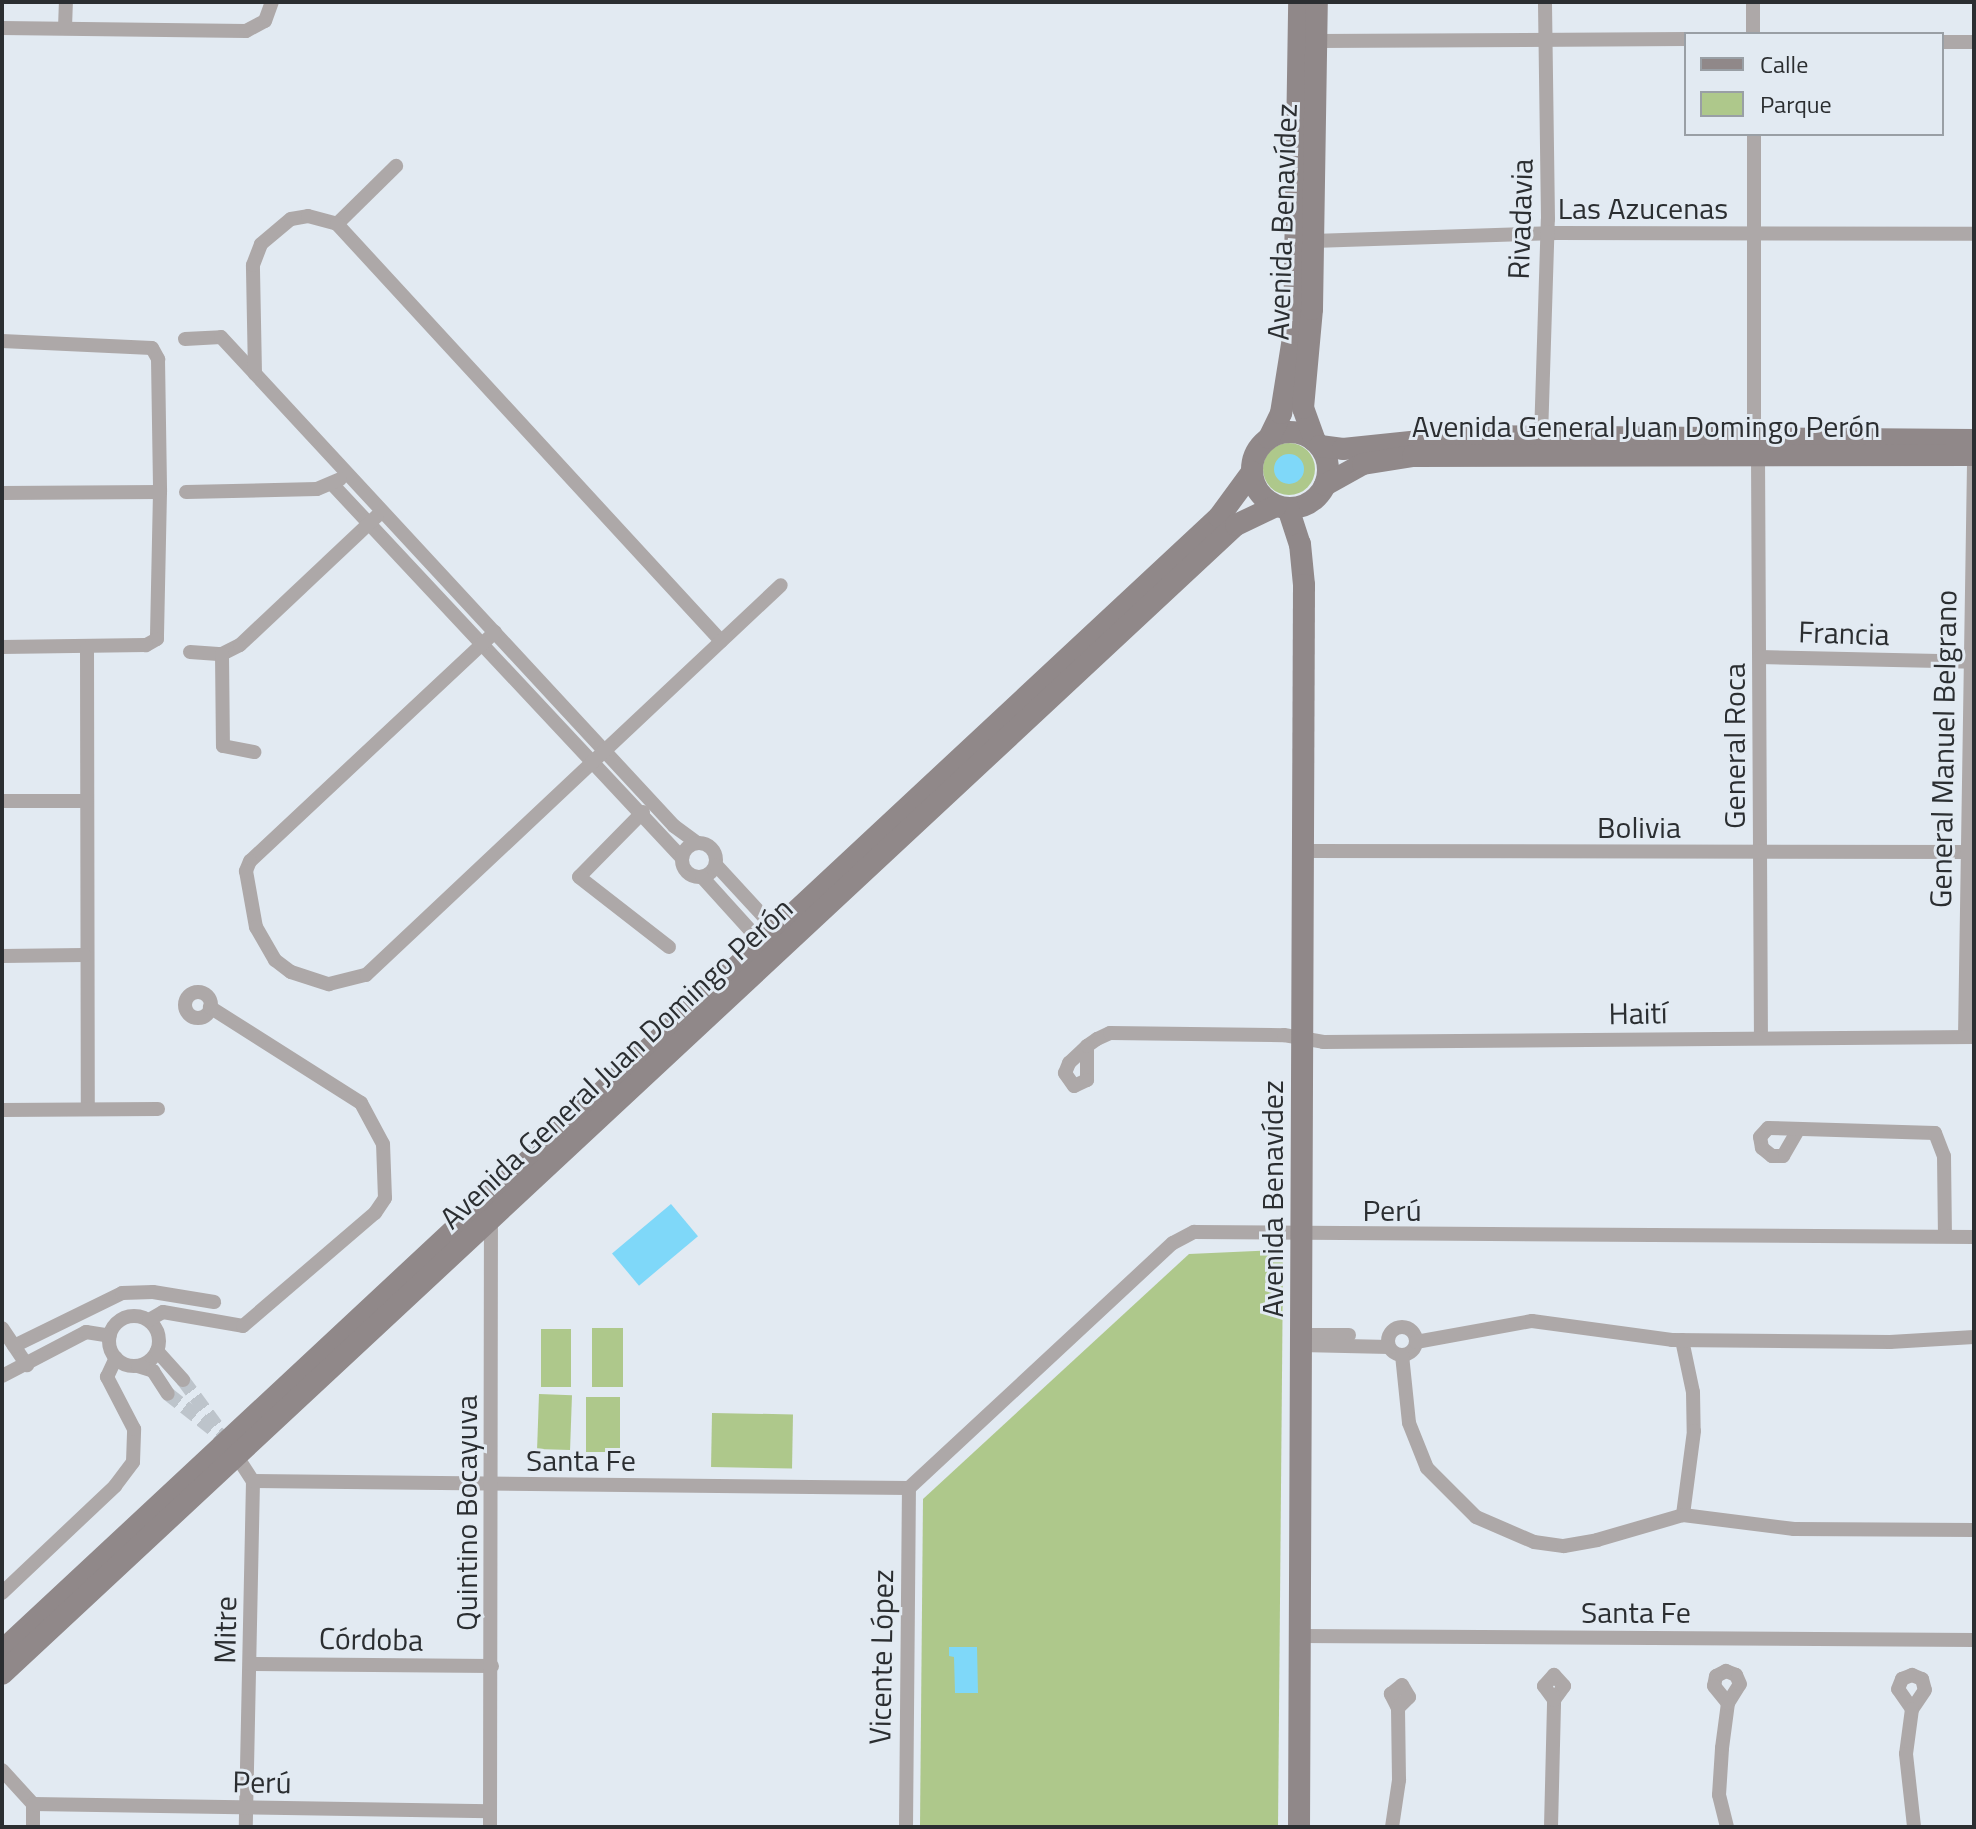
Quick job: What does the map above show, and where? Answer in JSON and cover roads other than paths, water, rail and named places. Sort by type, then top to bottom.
[{"type":"main road","name":"Avenida Benavídez","points":[[1269,438],[1281,413],[1294,332],[1299,2]]},
{"type":"main road","name":"Avenida Benavídez","points":[[1317,2],[1313,241],[1303,408],[1318,443]]},
{"type":"main road","points":[[1293,431],[1318,443],[1328,465],[1322,490],[1282,507],[1259,493],[1252,472],[1256,453],[1269,438],[1293,431]]},
{"type":"main road","name":"Avenida General Juan Domingo Perón","points":[[1318,443],[1343,449],[1431,436],[1541,437],[1974,458]]},
{"type":"main road","name":"Avenida General Juan Domingo Perón","points":[[1322,490],[1363,464],[1413,456],[1974,440]]},
{"type":"main road","name":"Avenida General Juan Domingo Perón","points":[[488,1210],[768,935],[1219,517],[1252,472]]},
{"type":"main road","name":"Avenida Benavídez","points":[[1299,1827],[1304,571],[1322,490]]},
{"type":"main road","name":"Avenida Benavídez","points":[[1282,507],[1304,571]]},
{"type":"main road","name":"Avenida General Juan Domingo Perón","points":[[2,1674],[232,1449],[488,1210],[1236,525],[1282,507]]},
{"type":"main road","name":"Avenida General Juan Domingo Perón","points":[[2,1651],[232,1449]]},
{"type":"street","points":[[65,28],[66,2]]},
{"type":"street","points":[[2,28],[246,31],[265,21],[272,2]]},
{"type":"street","name":"Rivadavia","points":[[1541,437],[1546,234],[1545,2]]},
{"type":"street","points":[[1753,2],[1753,32]]},
{"type":"street","points":[[1317,41],[1684,39]]},
{"type":"street","points":[[1944,42],[1974,42]]},
{"type":"street","name":"General Roca","points":[[1754,136],[1761,1038]]},
{"type":"street","points":[[337,224],[396,166]]},
{"type":"street","points":[[255,374],[253,265],[261,244],[291,219],[308,216],[337,224],[721,641]]},
{"type":"street","name":"Las Azucenas","points":[[1313,241],[1546,234],[1974,234]]},
{"type":"street","points":[[185,339],[221,337],[252,324]]},
{"type":"street","points":[[221,337],[383,511],[489,637]]},
{"type":"street","points":[[2,341],[152,348],[158,359],[160,492],[157,639],[146,645],[2,647]]},
{"type":"street","name":"General Manuel Belgrano","points":[[1969,1037],[1974,458]]},
{"type":"street","points":[[186,492],[333,485],[346,473]]},
{"type":"street","points":[[333,485],[489,637],[600,755],[674,826],[697,843],[712,849],[716,865],[768,935]]},
{"type":"street","points":[[2,493],[160,492]]},
{"type":"street","points":[[190,652],[222,654],[240,645],[383,511]]},
{"type":"street","points":[[489,637],[250,861],[246,871],[256,927],[275,960],[291,972],[329,984],[366,975],[781,585]]},
{"type":"street","points":[[87,648],[84,955],[88,1109]]},
{"type":"street","points":[[222,654],[223,746],[254,752]]},
{"type":"street","name":"Francia","points":[[1760,657],[1973,662]]},
{"type":"street","points":[[600,755],[682,858],[688,874],[702,877],[768,935]]},
{"type":"street","points":[[2,801],[87,801]]},
{"type":"street","points":[[643,812],[579,877],[669,947]]},
{"type":"street","points":[[682,858],[697,843]]},
{"type":"street","name":"Bolivia","points":[[1303,851],[1971,852]]},
{"type":"street","points":[[702,877],[716,865]]},
{"type":"street","points":[[2,956],[84,955]]},
{"type":"street","points":[[124,1318],[149,1320],[163,1312],[243,1326],[375,1213],[385,1198],[383,1144],[361,1103],[210,1007]]},
{"type":"street","name":"Haití","points":[[1087,1046],[1110,1033],[1304,1039],[1969,1037]]},
{"type":"street","points":[[2,1110],[158,1109]]},
{"type":"street","points":[[1798,1130],[1935,1133],[1944,1156],[1945,1236]]},
{"type":"street","name":"Quintino Bocayuva","points":[[488,1210],[493,1485],[490,1827]]},
{"type":"street","name":"Perú","points":[[909,1488],[1184,1236],[1207,1230],[1301,1235],[1974,1237]]},
{"type":"street","points":[[14,1346],[122,1293],[153,1292],[214,1302]]},
{"type":"street","points":[[110,1336],[124,1318],[122,1293]]},
{"type":"street","points":[[138,1366],[157,1351],[159,1334],[149,1320]]},
{"type":"street","points":[[1301,1340],[1394,1345],[1532,1321],[1682,1340],[1890,1342],[1974,1337]]},
{"type":"street","points":[[1416,1342],[1406,1327],[1394,1345],[1416,1448],[1462,1506],[1491,1526],[1534,1542],[1564,1546],[1683,1515],[1794,1529],[1974,1530]]},
{"type":"street","points":[[2,1328],[27,1365]]},
{"type":"street","points":[[2,1376],[86,1332],[110,1336]]},
{"type":"street","points":[[110,1336],[116,1358]]},
{"type":"street","points":[[1682,1340],[1693,1392],[1694,1431],[1683,1515]]},
{"type":"street","points":[[157,1351],[183,1380]]},
{"type":"street","points":[[116,1358],[153,1371],[168,1394]]},
{"type":"street","points":[[2,1593],[115,1486],[133,1462],[134,1429],[108,1386],[109,1368],[116,1358]]},
{"type":"street","points":[[232,1449],[253,1481]]},
{"type":"street","name":"Santa Fe","points":[[253,1481],[909,1488]]},
{"type":"street","name":"Mitre","points":[[246,1827],[253,1481]]},
{"type":"street","name":"Vicente López","points":[[906,1827],[909,1488]]},
{"type":"street","name":"Santa Fe","points":[[1298,1636],[1974,1640]]},
{"type":"street","name":"Córdoba","points":[[250,1664],[492,1666]]},
{"type":"street","points":[[1551,1827],[1554,1700]]},
{"type":"street","points":[[1727,1827],[1719,1795],[1728,1703]]},
{"type":"street","points":[[1392,1827],[1399,1789],[1398,1708]]},
{"type":"street","points":[[1912,1709],[1906,1754],[1914,1827]]},
{"type":"street","points":[[2,1770],[33,1804],[33,1827]]},
{"type":"street","name":"Perú","points":[[33,1804],[490,1811]]},
{"type":"water","points":[[1289,454],[1295,455],[1303,463],[1303,475],[1295,483],[1289,484],[1283,483],[1275,475],[1274,469],[1275,463],[1283,455]]},
{"type":"water","points":[[671,1204],[698,1236],[639,1286],[612,1253]]},
{"type":"water","points":[[949,1647],[977,1647],[978,1693],[955,1693],[954,1657],[949,1656]]},
{"type":"tunnel","points":[[183,1380],[218,1428]]},
{"type":"tunnel","points":[[168,1394],[228,1441]]}]
